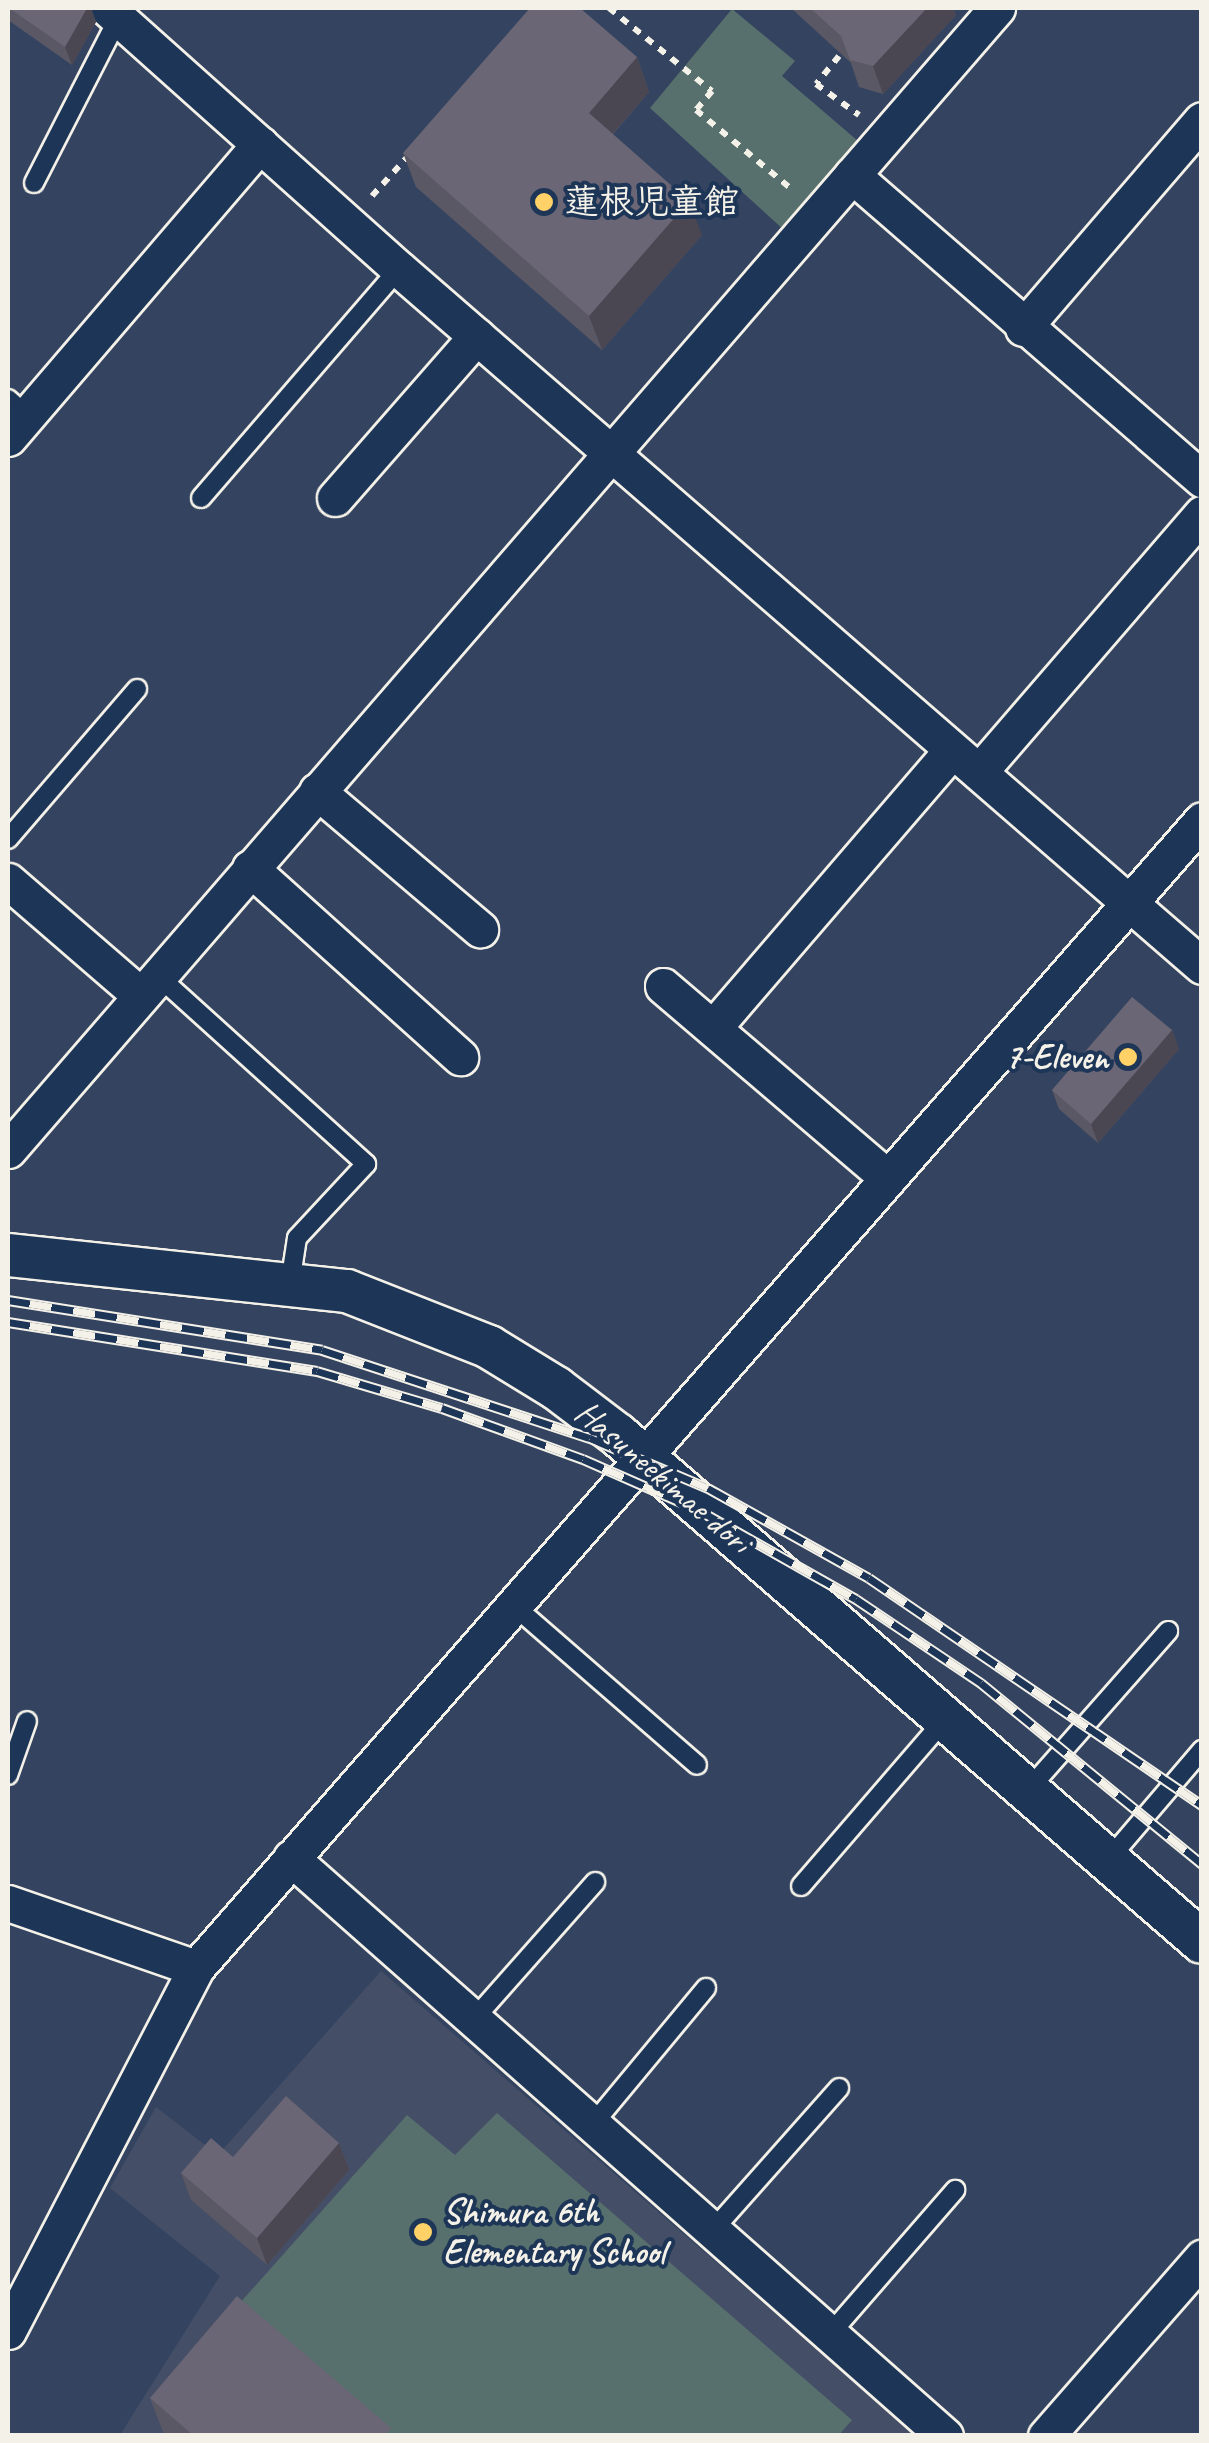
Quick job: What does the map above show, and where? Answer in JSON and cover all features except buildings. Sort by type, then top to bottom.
[{"type":"street","points":[[8,1150],[997,8]]},
{"type":"street","points":[[113,12],[399,268],[1202,966]]},
{"type":"street","points":[[1022,328],[1202,120]]},
{"type":"street","points":[[14,418],[260,144]]},
{"type":"street","points":[[852,175],[1022,328],[1201,476]]},
{"type":"street","points":[[335,498],[477,336]]},
{"type":"street","points":[[713,1028],[1202,514]]},
{"type":"street","points":[[317,791],[480,930]]},
{"type":"street","points":[[8,2331],[196,1968],[1202,820]]},
{"type":"street","points":[[250,868],[460,1057]]},
{"type":"street","points":[[8,881],[149,985]]},
{"type":"street","points":[[663,986],[888,1178]]},
{"type":"street","name":"Hasuneekimae dori","points":[[8,1255],[347,1291],[489,1346],[556,1388],[642,1455],[1202,1942]]},
{"type":"street","points":[[292,1858],[945,2436]]},
{"type":"street","points":[[8,1903],[196,1968]]},
{"type":"street","points":[[1046,2436],[1202,2258]]},
{"type":"lane","points":[[34,183],[113,12]]},
{"type":"lane","points":[[201,498],[399,268]]},
{"type":"lane","points":[[8,838],[136,689]]},
{"type":"lane","points":[[149,985],[366,1164],[296,1238],[290,1285]]},
{"type":"lane","points":[[512,1604],[697,1765]]},
{"type":"lane","points":[[1028,1790],[1168,1630]]},
{"type":"lane","points":[[801,1886],[946,1719]]},
{"type":"lane","points":[[8,1775],[27,1721]]},
{"type":"lane","points":[[1108,1860],[1202,1750]]},
{"type":"lane","points":[[474,2019],[596,1882]]},
{"type":"lane","points":[[593,2124],[706,1988]]},
{"type":"lane","points":[[714,2230],[839,2088]]},
{"type":"lane","points":[[830,2334],[955,2190]]},
{"type":"path","points":[[609,8],[712,91],[696,110],[820,212]]},
{"type":"path","points":[[839,56],[816,84],[864,119]]},
{"type":"path","points":[[348,223],[412,151]]},
{"type":"shaded area","name":"Shimura 6th Elementary School","points":[[381,1971],[915,2435],[120,2435],[220,2276],[110,2188],[156,2107],[218,2155]]},
{"type":"green space","points":[[732,9],[795,61],[782,76],[858,141],[784,230],[650,108]]},
{"type":"green space","points":[[497,2113],[852,2420],[838,2436],[388,2435],[239,2304],[407,2115],[455,2155]]},
{"type":"railway","points":[[8,1300],[322,1350],[590,1438],[708,1488],[869,1578],[1202,1805]]},
{"type":"railway","points":[[8,1322],[317,1371],[442,1408],[583,1459],[697,1509],[856,1599],[981,1683],[1202,1864]]},
{"type":"place","name":"蓮根児童館","points":[[544,202]]},
{"type":"place","name":"7-Eleven","points":[[1128,1057]]},
{"type":"place","name":"Shimura 6th Elementary School","points":[[423,2232]]}]
